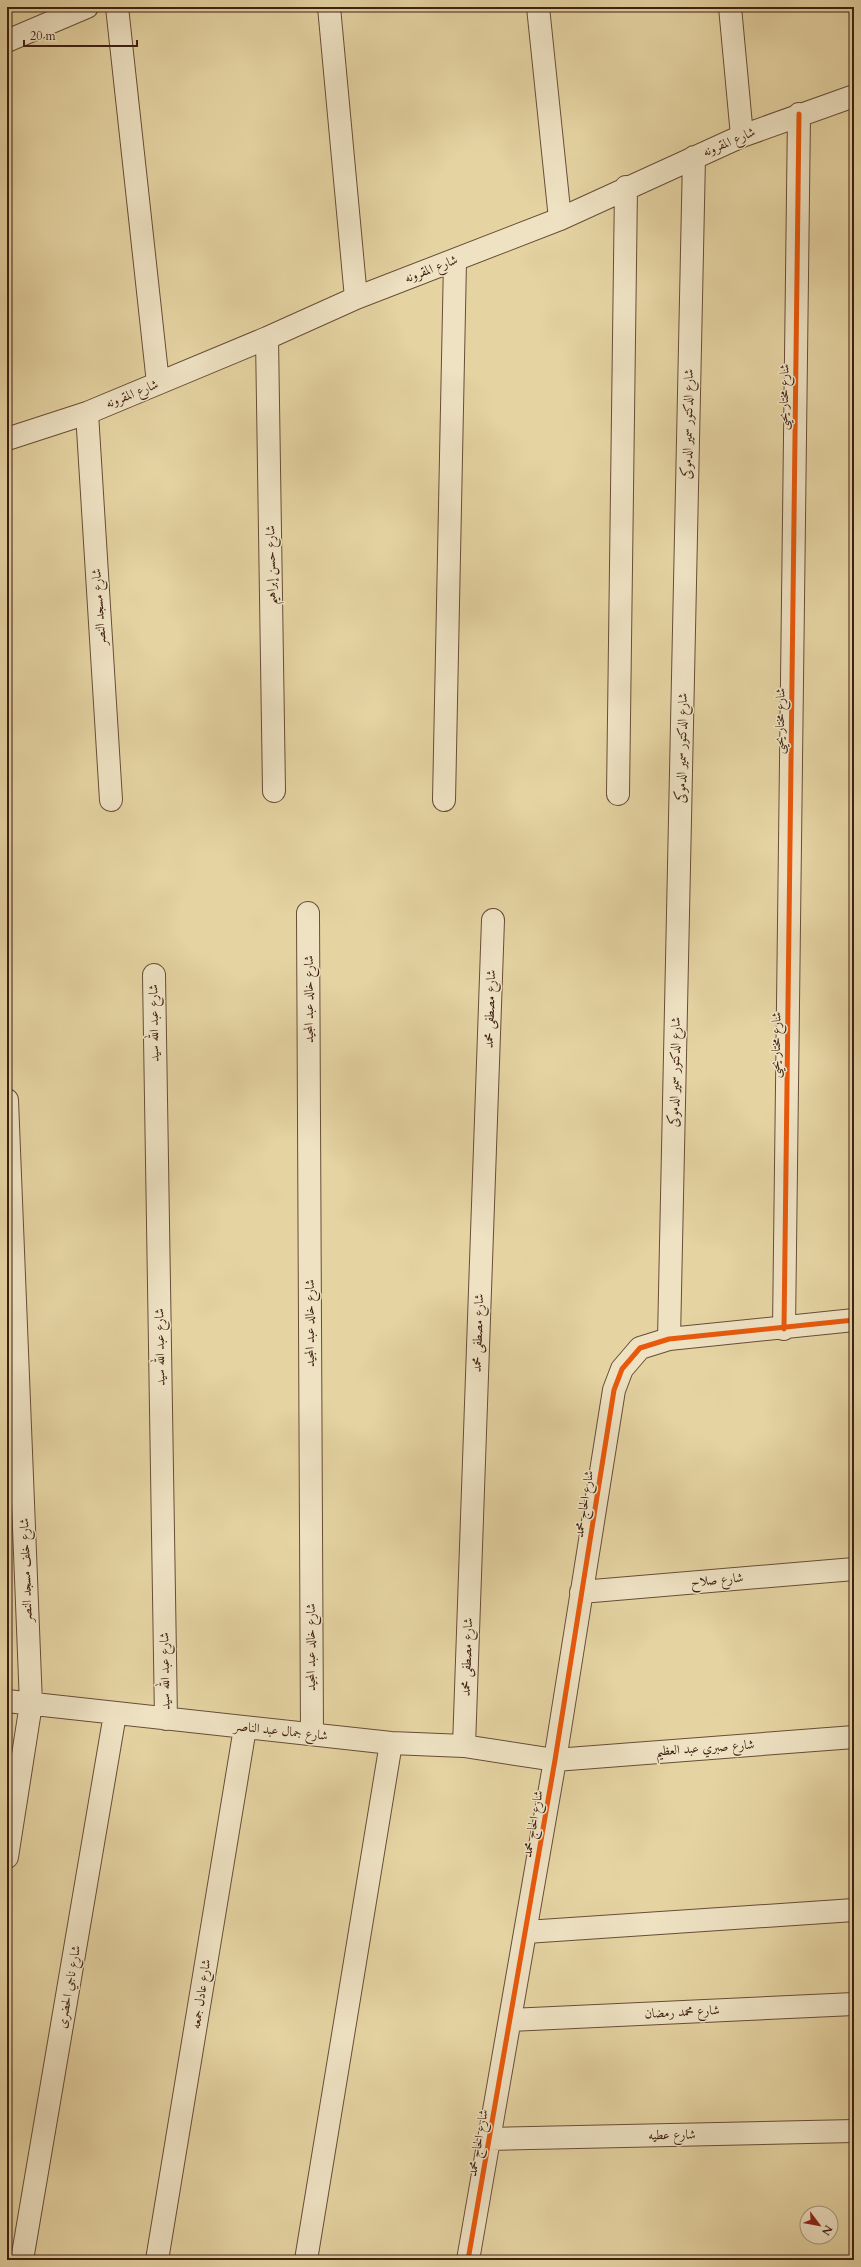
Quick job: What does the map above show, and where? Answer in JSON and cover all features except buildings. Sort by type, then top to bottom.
[{"type":"street","points":[[117,7],[158,383]]},
{"type":"street","points":[[330,7],[356,298]]},
{"type":"street","points":[[538,7],[560,219]]},
{"type":"street","points":[[730,7],[742,136]]},
{"type":"street","points":[[7,41],[77,9]]},
{"type":"street","name":"شارع المقرونه","points":[[7,439],[86,413],[267,338],[356,298],[455,261],[560,219],[626,187],[742,136],[799,114],[854,96]]},
{"type":"street","name":"شارع مختار يحيى","points":[[784,1329],[799,114]]},
{"type":"street","name":"شارع الدكتور سمير الدموكى","points":[[670,1339],[694,157]]},
{"type":"street","points":[[618,794],[626,187]]},
{"type":"street","points":[[444,800],[455,261]]},
{"type":"street","name":"شارع حسن إبراهيم","points":[[267,338],[274,791]]},
{"type":"street","name":"شارع مسجد النصر","points":[[86,413],[111,800]]},
{"type":"street","name":"شارع خالد عبد المجيد","points":[[308,913],[312,1734]]},
{"type":"street","name":"شارع مصطفى محمد","points":[[464,1746],[493,920]]},
{"type":"street","name":"شارع عبد الله سيد","points":[[154,975],[166,1719]]},
{"type":"street","name":"شارع خلف مسجد النصر","points":[[7,1100],[31,1704],[7,1857]]},
{"type":"street","name":"شارع الحاج محمد","points":[[468,2260],[556,1760],[581,1592],[614,1390],[622,1369],[640,1348],[670,1339],[784,1329],[854,1320]]},
{"type":"street","name":"شارع صلاح","points":[[581,1592],[854,1569]]},
{"type":"street","name":"شارع جمال عبد الناصر","points":[[7,1701],[391,1743],[464,1746],[556,1760]]},
{"type":"street","name":"شارع ناجي الحضرى","points":[[22,2260],[115,1714]]},
{"type":"street","name":"شارع عادل جمعه","points":[[157,2260],[245,1728]]},
{"type":"street","name":"شارع صبري عبد العظيم","points":[[556,1760],[854,1737]]},
{"type":"street","points":[[306,2260],[391,1743]]},
{"type":"street","points":[[526,1932],[854,1910]]},
{"type":"street","name":"شارع محمد رمضان","points":[[510,2020],[854,2004]]},
{"type":"street","name":"شارع عطيه","points":[[490,2139],[854,2132]]},
{"type":"cycle path","points":[[784,1329],[799,114]]},
{"type":"cycle path","points":[[468,2260],[555,1760],[614,1390],[622,1369],[640,1348],[669,1339],[854,1320]]}]
